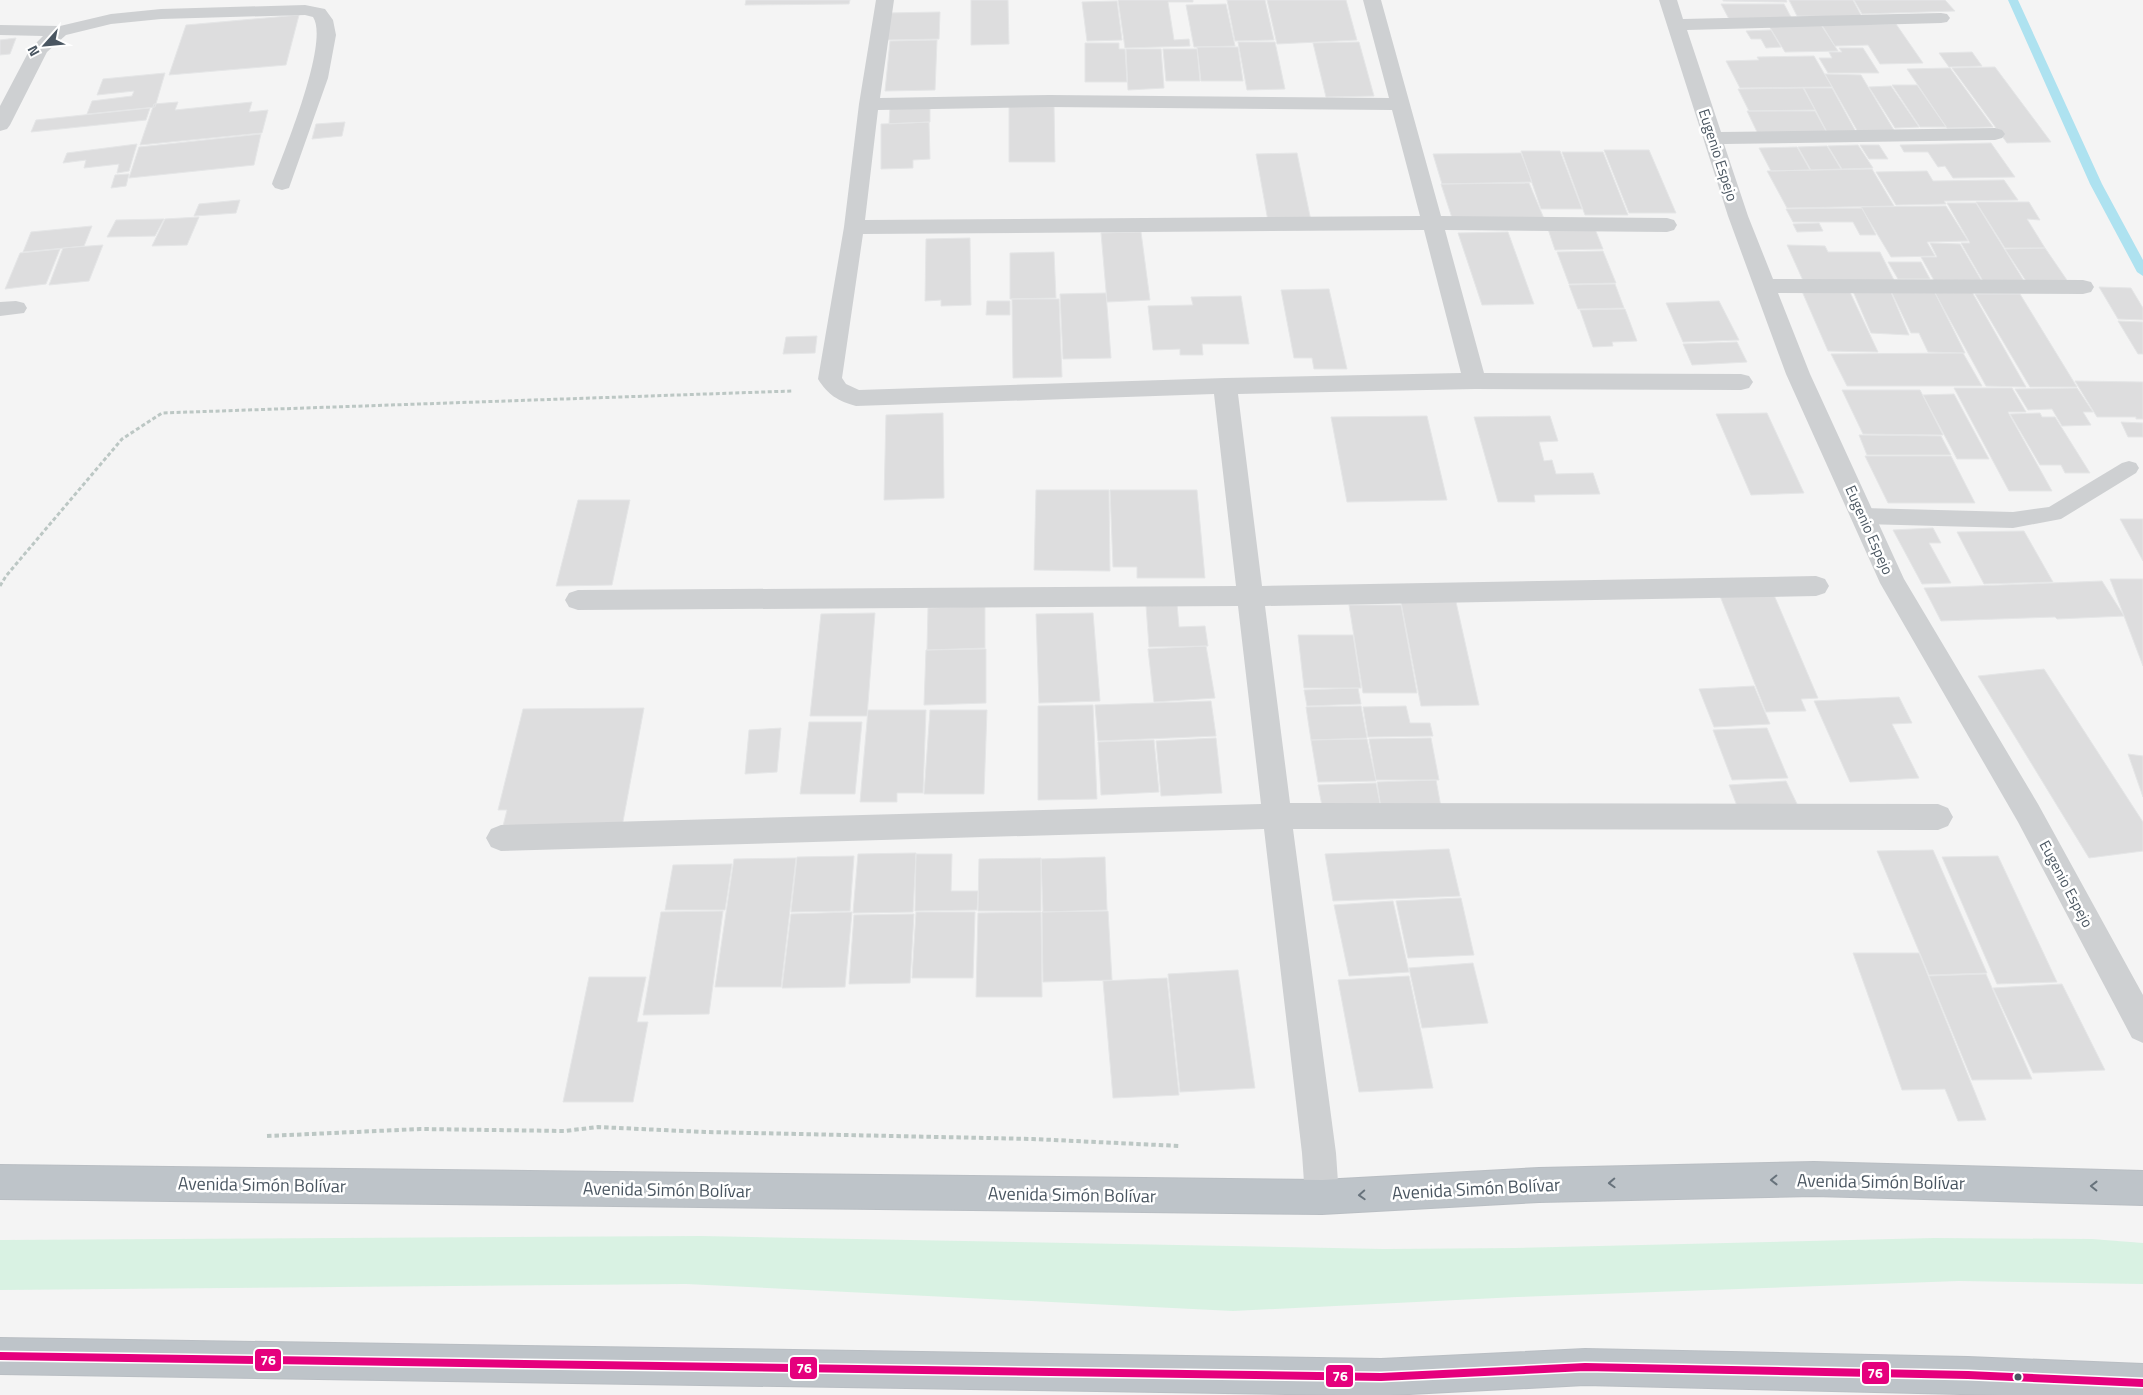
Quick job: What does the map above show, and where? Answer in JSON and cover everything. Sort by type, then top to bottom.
[{"type":"highway","name":"Avenida Simón Bolívar","points":[[0,1182],[1322,1197],[1539,1185],[1814,1179],[2143,1188]]},
{"type":"highway","points":[[0,1356],[1381,1377],[1585,1367],[1968,1375],[2143,1383]]},
{"type":"street","points":[[885,0],[869,104],[854,227],[830,379],[838,390],[856,398],[1225,386],[1475,381],[1741,382]]},
{"type":"street","points":[[1372,0],[1475,381]]},
{"type":"street","name":"Eugenio Espejo","points":[[1668,0],[1738,216],[1798,374],[1893,583],[2028,812],[2143,1027]]},
{"type":"street","points":[[0,30],[60,31],[111,19],[161,14],[305,10],[318,13],[324,20],[326,35],[319,78],[282,184]]},
{"type":"street","points":[[1676,25],[1941,18]]},
{"type":"street","points":[[0,125],[39,49],[60,31]]},
{"type":"street","points":[[869,104],[1059,101],[1399,104]]},
{"type":"street","points":[[1712,138],[1995,134]]},
{"type":"street","points":[[854,227],[1431,223],[1667,225]]},
{"type":"street","points":[[1765,286],[2083,287]]},
{"type":"street","points":[[1225,386],[1276,816],[1319,1153],[1322,1197]]},
{"type":"street","points":[[578,600],[1250,596],[1816,586]]},
{"type":"street","points":[[501,838],[1276,816],[1938,817]]},
{"type":"lane","points":[[1863,516],[2013,520],[2054,514],[2129,468]]},
{"type":"path","points":[[0,586],[6,576],[122,439],[162,413],[838,390]]},
{"type":"path","points":[[261,1136],[420,1129],[564,1132],[598,1127],[705,1132],[1033,1139],[1181,1146]]},
{"type":"green space","points":[[701,1236],[1384,1249],[1515,1248],[1934,1238],[2092,1239],[2143,1243],[2143,1284],[1959,1281],[1517,1297],[1233,1311],[686,1284],[0,1290],[0,1240]]},
{"type":"building","points":[[746,0],[850,0],[849,4],[745,5]]},
{"type":"building","points":[[971,0],[1008,0],[1009,44],[971,45]]},
{"type":"building","points":[[1118,0],[1193,0],[1193,2],[1168,2],[1174,40],[1189,39],[1190,46],[1125,48]]},
{"type":"building","points":[[1227,0],[1265,0],[1274,40],[1235,41]]},
{"type":"building","points":[[1267,0],[1346,0],[1357,40],[1277,44]]},
{"type":"building","points":[[1786,0],[1787,2],[1723,1]]},
{"type":"building","points":[[1789,0],[1853,0],[1862,17],[1797,16]]},
{"type":"building","points":[[1854,0],[1945,0],[1955,11],[1862,14]]},
{"type":"building","points":[[1117,1],[1122,40],[1087,41],[1082,2]]},
{"type":"building","points":[[1226,4],[1235,46],[1194,47],[1186,5]]},
{"type":"building","points":[[1721,4],[1784,4],[1792,19],[1729,19]]},
{"type":"building","points":[[940,12],[939,39],[885,40],[887,13]]},
{"type":"building","points":[[299,15],[286,65],[169,75],[186,25]]},
{"type":"building","points":[[1896,24],[1923,63],[1880,64],[1868,45],[1835,46],[1822,25]]},
{"type":"building","points":[[1821,25],[1838,51],[1785,52],[1769,26]]},
{"type":"building","points":[[1771,30],[1781,47],[1766,48],[1761,39],[1751,39],[1746,31]]},
{"type":"building","points":[[16,38],[10,54],[0,55],[0,40]]},
{"type":"building","points":[[937,40],[935,90],[885,91],[890,41]]},
{"type":"building","points":[[1238,42],[1275,42],[1285,89],[1247,90]]},
{"type":"building","points":[[1359,42],[1374,96],[1326,97],[1313,43]]},
{"type":"building","points":[[1085,43],[1119,43],[1119,49],[1125,49],[1127,82],[1085,82]]},
{"type":"building","points":[[1197,47],[1238,47],[1243,81],[1201,81]]},
{"type":"building","points":[[1839,48],[1863,48],[1879,73],[1828,73],[1819,58],[1832,58],[1829,52],[1842,52]]},
{"type":"building","points":[[1126,49],[1161,49],[1164,88],[1128,90]]},
{"type":"building","points":[[1163,49],[1197,49],[1200,81],[1166,81]]},
{"type":"building","points":[[1972,52],[1982,66],[1949,67],[1939,53]]},
{"type":"building","points":[[1814,56],[1832,87],[1740,88],[1726,61],[1759,60],[1757,57]]},
{"type":"building","points":[[1995,67],[2051,142],[2007,143],[1952,68]]},
{"type":"building","points":[[1950,68],[1993,127],[1947,128],[1907,69]]},
{"type":"building","points":[[165,73],[155,107],[87,114],[92,101],[132,96],[134,91],[97,95],[103,79]]},
{"type":"building","points":[[1825,74],[1861,75],[1895,132],[1858,132]]},
{"type":"building","points":[[1892,85],[1917,85],[1946,127],[1920,127]]},
{"type":"building","points":[[1891,86],[1919,127],[1895,128],[1869,87]]},
{"type":"building","points":[[1803,88],[1815,110],[1749,111],[1738,89]]},
{"type":"building","points":[[1804,88],[1832,88],[1856,132],[1827,132]]},
{"type":"building","points":[[178,102],[175,110],[252,102],[249,112],[268,110],[262,133],[140,145],[154,104]]},
{"type":"building","points":[[1054,105],[1055,162],[1009,162],[1009,106]]},
{"type":"building","points":[[930,106],[930,122],[889,124],[890,107]]},
{"type":"building","points":[[150,108],[146,120],[31,132],[36,120]]},
{"type":"building","points":[[1747,111],[1815,111],[1828,135],[1758,134]]},
{"type":"building","points":[[345,122],[342,136],[312,139],[316,124]]},
{"type":"building","points":[[929,122],[930,159],[913,160],[913,168],[881,169],[881,124]]},
{"type":"building","points":[[261,134],[254,165],[129,178],[139,147]]},
{"type":"building","points":[[1991,143],[2015,177],[1953,178],[1945,166],[1938,167],[1928,152],[1904,152],[1900,145]]},
{"type":"building","points":[[137,144],[129,171],[117,173],[119,164],[84,168],[86,160],[63,163],[67,153]]},
{"type":"building","points":[[1858,145],[1873,168],[1842,169],[1828,146]]},
{"type":"building","points":[[1860,145],[1879,145],[1888,159],[1869,159]]},
{"type":"building","points":[[1827,146],[1841,169],[1811,170],[1798,147]]},
{"type":"building","points":[[1797,147],[1810,170],[1771,171],[1759,148]]},
{"type":"building","points":[[1604,150],[1649,150],[1676,213],[1629,213]]},
{"type":"building","points":[[1521,151],[1560,151],[1582,209],[1541,209]]},
{"type":"building","points":[[1562,152],[1603,152],[1628,215],[1585,215]]},
{"type":"building","points":[[1297,153],[1311,221],[1268,221],[1256,154]]},
{"type":"building","points":[[1521,153],[1532,182],[1442,184],[1433,154]]},
{"type":"building","points":[[1872,169],[1894,206],[1787,208],[1767,171]]},
{"type":"building","points":[[1927,171],[1933,181],[2004,180],[2018,200],[1944,201],[1946,204],[1896,205],[1876,172]]},
{"type":"building","points":[[129,174],[126,186],[111,188],[115,175]]},
{"type":"building","points":[[1529,183],[1545,221],[1453,221],[1441,184]]},
{"type":"building","points":[[240,200],[236,213],[194,216],[199,204]]},
{"type":"building","points":[[1976,202],[2029,202],[2040,220],[2027,219],[2045,248],[2005,248]]},
{"type":"building","points":[[1947,203],[1976,203],[2024,281],[1983,281],[1961,243],[1970,243]]},
{"type":"building","points":[[1946,206],[1968,241],[1927,242],[1935,256],[1891,257],[1861,207]]},
{"type":"building","points":[[1862,208],[1876,235],[1860,235],[1853,222],[1793,222],[1786,209]]},
{"type":"building","points":[[199,217],[187,245],[152,246],[165,219]]},
{"type":"building","points":[[164,219],[155,236],[107,237],[116,220]]},
{"type":"building","points":[[1819,223],[1823,231],[1797,232],[1793,224]]},
{"type":"building","points":[[92,226],[84,246],[23,252],[31,232]]},
{"type":"building","points":[[1548,229],[1595,229],[1603,249],[1555,250]]},
{"type":"building","points":[[1141,232],[1150,300],[1107,302],[1101,233]]},
{"type":"building","points":[[1508,232],[1534,304],[1482,305],[1458,233]]},
{"type":"building","points":[[970,238],[971,305],[941,306],[941,300],[925,301],[926,239]]},
{"type":"building","points":[[1930,243],[1960,244],[1984,285],[1936,284],[1921,257],[1937,257]]},
{"type":"building","points":[[103,245],[89,281],[49,285],[63,248]]},
{"type":"building","points":[[1787,245],[1825,246],[1828,252],[1880,252],[1897,286],[1805,285]]},
{"type":"building","points":[[2045,248],[2069,283],[2028,284],[2005,249]]},
{"type":"building","points":[[60,249],[46,284],[5,289],[20,253]]},
{"type":"building","points":[[1603,251],[1616,283],[1569,284],[1557,252]]},
{"type":"building","points":[[1054,252],[1056,298],[1010,299],[1010,253]]},
{"type":"building","points":[[1888,262],[1921,262],[1930,279],[1898,279]]},
{"type":"building","points":[[1615,284],[1624,308],[1578,309],[1569,285]]},
{"type":"building","points":[[2099,287],[2131,288],[2143,308],[2143,320],[2118,319]]},
{"type":"building","points":[[1329,289],[1347,369],[1314,369],[1312,358],[1294,358],[1281,290]]},
{"type":"building","points":[[1801,289],[1849,290],[1878,352],[1828,351]]},
{"type":"building","points":[[1852,289],[1890,290],[1909,335],[1871,333]]},
{"type":"building","points":[[1890,289],[1933,289],[1965,353],[1928,352],[1919,333],[1911,333]]},
{"type":"building","points":[[1934,291],[1972,292],[2026,387],[1986,386]]},
{"type":"building","points":[[1106,293],[1111,358],[1063,359],[1060,294]]},
{"type":"building","points":[[1975,294],[2020,294],[2077,387],[2030,387]]},
{"type":"building","points":[[1241,296],[1249,344],[1202,344],[1203,355],[1180,355],[1180,349],[1153,350],[1148,306],[1193,305],[1191,297]]},
{"type":"building","points":[[1012,299],[1059,299],[1062,377],[1013,378]]},
{"type":"building","points":[[987,301],[1010,301],[1010,315],[986,315]]},
{"type":"building","points":[[1719,301],[1739,340],[1683,342],[1666,303]]},
{"type":"building","points":[[1625,309],[1637,341],[1612,342],[1613,346],[1593,347],[1580,310]]},
{"type":"building","points":[[2118,321],[2143,322],[2143,354],[2138,354]]},
{"type":"building","points":[[817,336],[815,353],[783,354],[786,337]]},
{"type":"building","points":[[1737,342],[1747,362],[1692,365],[1683,344]]},
{"type":"building","points":[[1963,353],[1982,386],[1847,386],[1831,354]]},
{"type":"building","points":[[2075,381],[2143,382],[2143,419],[2136,419],[2136,417],[2097,417]]},
{"type":"building","points":[[1954,388],[2012,388],[2026,412],[2008,412],[2052,491],[2009,491]]},
{"type":"building","points":[[2077,388],[2093,412],[2083,412],[2091,425],[2062,426],[2052,409],[2028,410],[2015,389]]},
{"type":"building","points":[[1842,390],[1920,390],[1943,435],[1863,434]]},
{"type":"building","points":[[1954,394],[1989,459],[1957,459],[1923,395]]},
{"type":"building","points":[[943,413],[944,498],[884,500],[886,415]]},
{"type":"building","points":[[1767,413],[1804,493],[1751,495],[1716,414]]},
{"type":"building","points":[[2040,413],[2042,417],[2055,417],[2090,473],[2065,473],[2061,465],[2040,465],[2010,414]]},
{"type":"building","points":[[1427,416],[1447,500],[1347,502],[1331,417]]},
{"type":"building","points":[[1550,416],[1558,441],[1539,442],[1544,461],[1552,460],[1556,474],[1593,473],[1600,494],[1534,495],[1535,502],[1498,502],[1474,417]]},
{"type":"building","points":[[2121,422],[2143,423],[2143,437],[2128,437]]},
{"type":"building","points":[[1859,435],[1941,436],[1951,455],[1867,455]]},
{"type":"building","points":[[1865,456],[1951,456],[1975,503],[1888,503]]},
{"type":"building","points":[[1036,490],[1109,490],[1110,571],[1034,570]]},
{"type":"building","points":[[1110,490],[1197,490],[1205,578],[1137,578],[1137,567],[1113,567]]},
{"type":"building","points":[[578,500],[630,500],[612,585],[556,586]]},
{"type":"building","points":[[2120,519],[2143,519],[2143,561]]},
{"type":"building","points":[[1933,528],[1941,543],[1929,543],[1951,583],[1922,584],[1893,530]]},
{"type":"building","points":[[2024,531],[2053,582],[1984,584],[1957,532]]},
{"type":"building","points":[[2110,579],[2143,579],[2143,666]]},
{"type":"building","points":[[2102,581],[2124,616],[1941,621],[1924,588]]},
{"type":"building","points":[[1774,595],[1818,698],[1801,699],[1806,711],[1766,712],[1720,596]]},
{"type":"building","points":[[1401,602],[1456,602],[1479,705],[1421,706]]},
{"type":"building","points":[[1177,604],[1179,627],[1205,626],[1208,646],[1149,647],[1146,605]]},
{"type":"building","points":[[1349,605],[1401,605],[1417,693],[1363,693]]},
{"type":"building","points":[[985,606],[985,648],[927,650],[928,608]]},
{"type":"building","points":[[875,613],[867,716],[810,716],[821,614]]},
{"type":"building","points":[[1093,613],[1100,701],[1039,703],[1036,614]]},
{"type":"building","points":[[1298,635],[1353,635],[1361,688],[1304,688]]},
{"type":"building","points":[[1206,646],[1215,698],[1154,702],[1148,649]]},
{"type":"building","points":[[986,649],[986,703],[924,705],[926,650]]},
{"type":"building","points":[[2044,669],[2143,822],[2143,851],[2089,858],[1978,676]]},
{"type":"building","points":[[1754,686],[1770,724],[1714,727],[1699,689]]},
{"type":"building","points":[[1358,688],[1361,704],[1307,706],[1304,690]]},
{"type":"building","points":[[1899,697],[1912,723],[1892,724],[1919,778],[1850,782],[1814,701]]},
{"type":"building","points":[[1211,701],[1216,736],[1098,741],[1095,705]]},
{"type":"building","points":[[1093,705],[1097,799],[1038,800],[1038,706]]},
{"type":"building","points":[[1361,706],[1367,738],[1311,740],[1306,707]]},
{"type":"building","points":[[1406,706],[1410,723],[1430,723],[1433,736],[1368,737],[1363,707]]},
{"type":"building","points":[[644,708],[622,827],[502,830],[507,810],[498,810],[523,709]]},
{"type":"building","points":[[868,710],[926,710],[923,793],[897,793],[897,802],[860,802]]},
{"type":"building","points":[[930,710],[987,710],[984,794],[924,794]]},
{"type":"building","points":[[809,722],[862,722],[855,794],[800,794]]},
{"type":"building","points":[[781,728],[777,772],[745,774],[749,730]]},
{"type":"building","points":[[1767,728],[1788,778],[1732,780],[1713,730]]},
{"type":"building","points":[[1216,738],[1222,793],[1161,796],[1156,741]]},
{"type":"building","points":[[1431,738],[1439,780],[1376,780],[1369,739]]},
{"type":"building","points":[[1367,739],[1376,781],[1318,782],[1311,740]]},
{"type":"building","points":[[1154,740],[1159,792],[1101,795],[1098,742]]},
{"type":"building","points":[[2128,754],[2143,756],[2143,797]]},
{"type":"building","points":[[1436,780],[1441,807],[1381,808],[1377,782]]},
{"type":"building","points":[[1786,781],[1798,806],[1739,811],[1729,785]]},
{"type":"building","points":[[1376,783],[1381,809],[1323,811],[1318,785]]},
{"type":"building","points":[[1449,849],[1460,896],[1333,901],[1325,854]]},
{"type":"building","points":[[1933,850],[1987,973],[1929,975],[1877,851]]},
{"type":"building","points":[[916,853],[913,912],[853,913],[858,854]]},
{"type":"building","points":[[916,854],[952,854],[951,891],[978,891],[977,910],[915,911]]},
{"type":"building","points":[[854,856],[850,911],[791,912],[797,857]]},
{"type":"building","points":[[1998,856],[2057,982],[1997,984],[1942,857]]},
{"type":"building","points":[[1105,857],[1107,910],[1043,912],[1041,859]]},
{"type":"building","points":[[796,858],[781,987],[715,987],[734,859]]},
{"type":"building","points":[[1041,858],[1041,911],[978,911],[979,859]]},
{"type":"building","points":[[732,864],[725,910],[665,910],[673,865]]},
{"type":"building","points":[[1461,898],[1474,955],[1408,958],[1396,901]]},
{"type":"building","points":[[1393,901],[1409,972],[1349,976],[1334,905]]},
{"type":"building","points":[[723,911],[709,1014],[643,1015],[661,912]]},
{"type":"building","points":[[1108,911],[1112,980],[1043,982],[1042,912]]},
{"type":"building","points":[[852,912],[845,987],[782,988],[791,914]]},
{"type":"building","points":[[916,912],[975,912],[973,978],[912,978]]},
{"type":"building","points":[[1041,912],[1042,997],[976,997],[978,913]]},
{"type":"building","points":[[914,914],[910,983],[849,984],[854,915]]},
{"type":"building","points":[[1853,953],[1919,953],[1986,1120],[1958,1121],[1945,1089],[1902,1090]]},
{"type":"building","points":[[1473,963],[1488,1023],[1422,1028],[1409,968]]},
{"type":"building","points":[[1238,970],[1255,1088],[1180,1092],[1168,974]]},
{"type":"building","points":[[1986,974],[2032,1079],[1972,1080],[1929,976]]},
{"type":"building","points":[[1409,976],[1433,1088],[1359,1092],[1338,980]]},
{"type":"building","points":[[589,977],[646,977],[637,1022],[648,1022],[633,1102],[563,1102]]},
{"type":"building","points":[[1167,978],[1179,1095],[1113,1098],[1103,981]]},
{"type":"building","points":[[2062,984],[2105,1070],[2033,1073],[1993,988]]},
{"type":"waterway","points":[[2013,0],[2096,184],[2143,272]]},
{"type":"transit line","name":"76","points":[[0,1356],[1381,1377],[1585,1367],[1968,1375],[2143,1383]]}]
